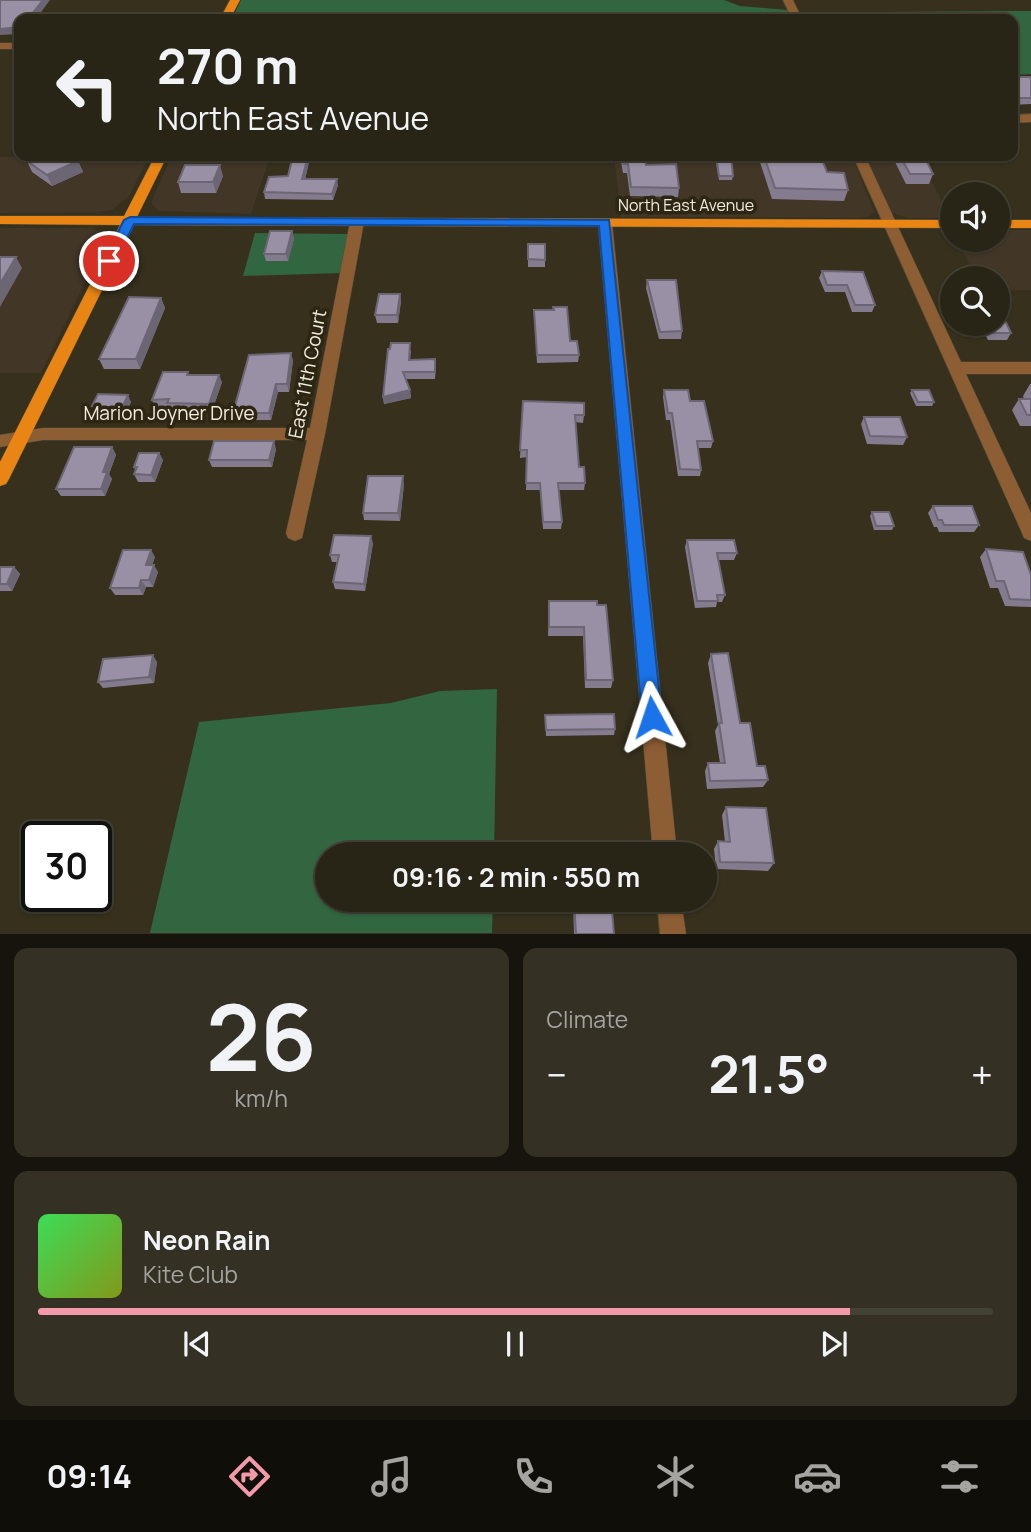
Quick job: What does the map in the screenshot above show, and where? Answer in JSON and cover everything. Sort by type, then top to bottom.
[{"type":"main road","points":[[0,479],[159,161]]},
{"type":"main road","name":"North East Avenue","points":[[0,220],[940,224]]},
{"type":"main road","points":[[1010,224],[1031,224]]},
{"type":"street","points":[[861,161],[1031,533]]},
{"type":"street","name":"East 11th Court","points":[[295,533],[317,434],[357,222]]},
{"type":"street","points":[[605,223],[664,842]]},
{"type":"street","points":[[955,368],[1031,368]]},
{"type":"street","name":"Marion Joyner Drive","points":[[0,440],[43,434],[317,434]]},
{"type":"street","points":[[670,912],[673,933]]},
{"type":"shaded area","points":[[0,157],[14,157],[14,161],[146,161],[129,196],[112,210],[0,213]]},
{"type":"shaded area","points":[[170,161],[268,161],[251,214],[158,211],[151,202]]},
{"type":"shaded area","points":[[615,161],[854,161],[874,212],[870,216],[860,218],[621,217]]},
{"type":"shaded area","points":[[865,161],[921,161],[940,197],[940,218],[908,218],[892,213],[886,207]]},
{"type":"shaded area","points":[[0,228],[91,228],[103,232],[106,239],[41,373],[0,373]]},
{"type":"shaded area","points":[[1010,230],[1031,230],[1031,290],[1010,290],[1010,266],[970,266],[963,252],[1010,252]]},
{"type":"green space","points":[[241,0],[724,0],[740,6],[787,10],[789,14],[234,14]]},
{"type":"green space","points":[[1031,11],[1031,74],[1018,75],[1018,14],[882,12]]},
{"type":"green space","points":[[255,233],[350,234],[342,273],[243,276]]},
{"type":"green space","points":[[497,689],[494,842],[315,842],[315,912],[493,912],[492,933],[150,933],[199,722],[391,703],[440,691]]},
{"type":"building","points":[[0,0],[43,0],[32,14],[14,14],[14,28],[0,29]]},
{"type":"building","points":[[1018,77],[1030,77],[1031,98],[1018,98]]},
{"type":"building","points":[[27,161],[78,161],[47,175]]},
{"type":"building","points":[[292,161],[307,161],[302,179],[337,179],[332,194],[264,192],[269,177],[288,176]]},
{"type":"building","points":[[624,161],[645,161],[646,165],[676,164],[679,188],[631,187],[628,164],[624,164]]},
{"type":"building","points":[[717,161],[732,161],[733,176],[719,176]]},
{"type":"building","points":[[766,161],[823,161],[827,172],[844,173],[848,190],[775,188]]},
{"type":"building","points":[[903,161],[926,161],[933,174],[910,174]]},
{"type":"building","points":[[185,165],[220,165],[213,182],[178,182]]},
{"type":"building","points":[[270,231],[292,231],[286,254],[264,254]]},
{"type":"building","points":[[528,244],[545,244],[545,260],[528,259]]},
{"type":"building","points":[[0,257],[16,257],[0,284]]},
{"type":"building","points":[[822,271],[863,272],[875,305],[855,305],[847,285],[827,285]]},
{"type":"building","points":[[647,280],[676,280],[682,331],[660,332]]},
{"type":"building","points":[[379,294],[400,294],[397,315],[375,315]]},
{"type":"building","points":[[129,297],[161,298],[136,359],[99,359]]},
{"type":"building","points":[[553,307],[567,307],[570,341],[577,341],[579,355],[537,355],[534,310],[554,310]]},
{"type":"building","points":[[391,343],[410,343],[409,360],[435,359],[435,372],[403,372],[410,390],[383,397],[388,349]]},
{"type":"building","points":[[291,353],[287,384],[276,384],[269,413],[233,413],[249,355]]},
{"type":"building","points":[[163,372],[219,375],[209,404],[167,403],[169,399],[152,400]]},
{"type":"building","points":[[664,390],[688,390],[690,401],[704,401],[713,441],[697,441],[701,470],[680,469],[672,413],[668,413]]},
{"type":"building","points":[[912,390],[929,390],[934,402],[918,402]]},
{"type":"building","points":[[98,394],[128,395],[122,408],[92,406]]},
{"type":"building","points":[[1019,399],[1031,399],[1031,415],[1027,415]]},
{"type":"building","points":[[523,401],[584,403],[584,415],[575,415],[579,467],[584,467],[585,483],[558,483],[562,522],[543,522],[540,483],[526,483],[527,450],[520,450]]},
{"type":"building","points":[[864,417],[900,417],[907,437],[870,436]]},
{"type":"building","points":[[214,441],[274,441],[269,460],[209,460]]},
{"type":"building","points":[[74,447],[112,447],[103,472],[107,472],[101,489],[56,489]]},
{"type":"building","points":[[139,453],[159,453],[151,475],[134,474]]},
{"type":"building","points":[[368,476],[403,476],[398,513],[363,513]]},
{"type":"building","points":[[933,506],[972,506],[979,525],[944,525],[942,520],[938,520]]},
{"type":"building","points":[[872,512],[889,512],[894,526],[876,526]]},
{"type":"building","points":[[334,535],[371,536],[364,584],[333,582],[339,555],[330,555]]},
{"type":"building","points":[[687,540],[734,540],[737,553],[717,553],[725,595],[717,595],[718,601],[697,601]]},
{"type":"building","points":[[986,549],[1023,552],[1031,575],[1031,600],[1010,599],[1004,581],[996,581]]},
{"type":"building","points":[[123,550],[151,550],[146,565],[154,565],[149,580],[141,580],[139,588],[110,588]]},
{"type":"building","points":[[0,567],[14,567],[7,584],[0,584]]},
{"type":"building","points":[[549,601],[597,601],[597,605],[606,605],[613,680],[586,680],[584,627],[549,627]]},
{"type":"building","points":[[728,653],[740,723],[750,723],[757,766],[765,766],[768,780],[710,781],[708,763],[725,763],[719,723],[722,723],[711,654]]},
{"type":"building","points":[[153,655],[149,677],[98,682],[103,659]]},
{"type":"building","points":[[614,714],[615,729],[546,730],[545,715]]},
{"type":"building","points":[[726,807],[766,808],[774,863],[720,862],[718,841],[730,842]]},
{"type":"building","points":[[575,912],[612,912],[614,934],[576,934]]},
{"type":"route","points":[[109,261],[130,220],[605,223],[652,717]]}]
